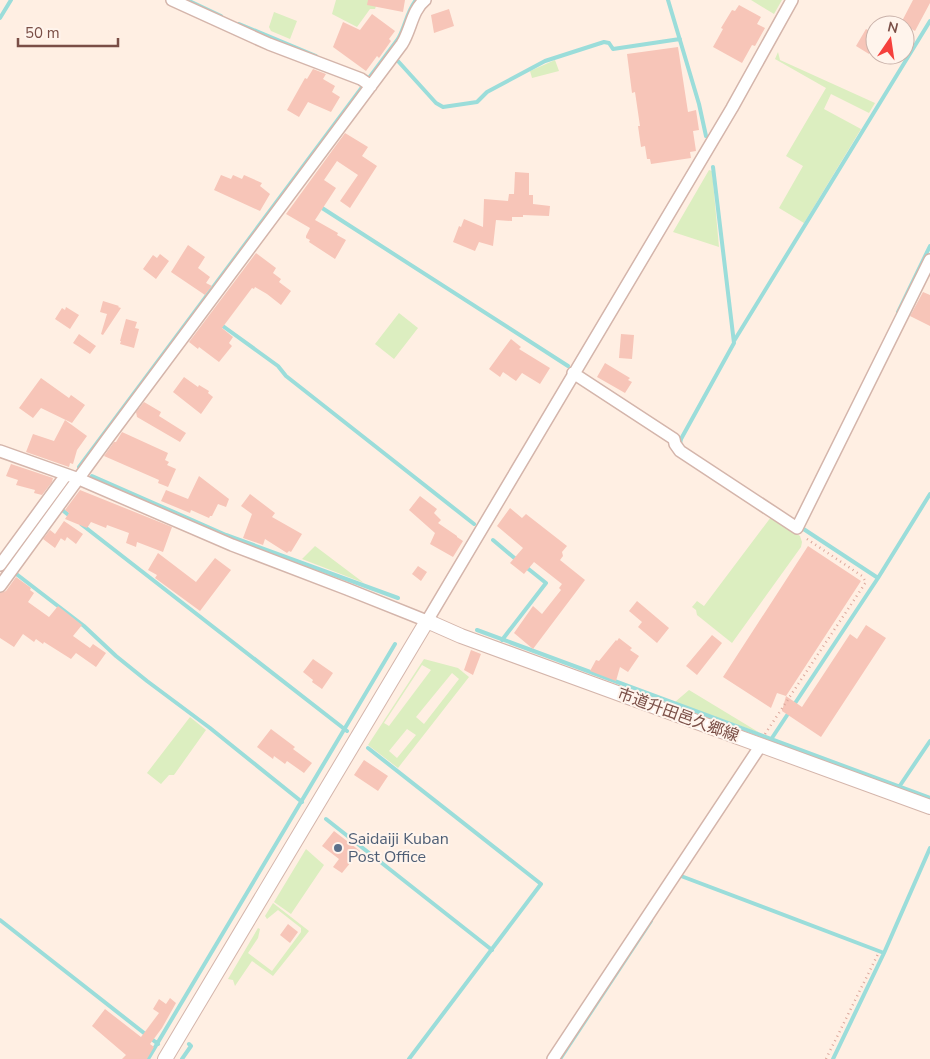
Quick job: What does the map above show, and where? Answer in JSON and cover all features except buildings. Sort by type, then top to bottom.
[{"type":"street","points":[[172,0],[270,44],[367,83]]},
{"type":"street","points":[[0,586],[367,83],[408,36],[417,9],[425,0]]},
{"type":"street","points":[[164,1059],[732,108],[792,0]]},
{"type":"street","points":[[573,372],[674,439],[680,451],[798,526],[930,260]]},
{"type":"street","points":[[0,451],[79,479],[232,545],[427,621]]},
{"type":"street","points":[[0,565],[66,475]]},
{"type":"street","name":"市道升田邑久郷線","points":[[427,621],[461,636],[765,744],[930,807]]},
{"type":"street","points":[[553,1059],[765,744]]},
{"type":"path","points":[[765,744],[866,582],[862,576],[806,539],[798,526]]},
{"type":"path","points":[[826,1059],[878,954]]},
{"type":"green space","points":[[336,0],[378,0],[375,9],[370,9],[357,27],[332,14]]},
{"type":"green space","points":[[751,0],[782,0],[774,14]]},
{"type":"green space","points":[[274,12],[297,21],[290,39],[271,31],[269,27]]},
{"type":"green space","points":[[778,52],[780,60],[875,103],[869,113],[831,94],[824,109],[861,129],[804,223],[779,208],[803,166],[786,156],[826,88],[775,59]]},
{"type":"green space","points":[[555,60],[559,71],[532,78],[530,71]]},
{"type":"green space","points":[[709,170],[712,171],[719,247],[673,232]]},
{"type":"green space","points":[[399,313],[418,328],[394,359],[375,344]]},
{"type":"green space","points":[[771,517],[800,536],[801,547],[732,643],[697,615],[696,610],[692,607],[697,601],[704,606]]},
{"type":"green space","points":[[315,546],[364,583],[302,559]]},
{"type":"green space","points":[[424,659],[458,668],[469,677],[398,768],[368,745]],"holes":[[[422,665],[431,670],[389,726],[384,723]],[[452,673],[459,679],[424,724],[416,717]],[[407,729],[416,735],[397,758],[389,751]]]},
{"type":"green space","points":[[689,690],[760,733],[675,702]]},
{"type":"green space","points":[[190,717],[206,730],[174,775],[169,775],[161,784],[147,773]]},
{"type":"green space","points":[[306,849],[324,865],[291,914],[274,902]]},
{"type":"green space","points":[[273,903],[309,931],[273,976],[252,961],[235,986],[233,980],[228,979],[258,928],[260,929],[258,938],[248,953],[272,971],[301,932],[301,928],[278,910],[267,919],[265,916]]},
{"type":"waterway","points":[[0,18],[11,0]]},
{"type":"waterway","points":[[187,0],[221,16]]},
{"type":"waterway","points":[[79,467],[398,39],[410,9],[416,0]]},
{"type":"waterway","points":[[668,0],[699,104],[706,136]]},
{"type":"waterway","points":[[734,341],[930,21]]},
{"type":"waterway","points":[[239,24],[316,56]]},
{"type":"waterway","points":[[397,60],[436,103],[443,107],[477,102],[487,92],[545,61],[604,42],[609,43],[613,49],[680,39]]},
{"type":"waterway","points":[[680,444],[734,343],[713,167]]},
{"type":"waterway","points":[[319,206],[568,366]]},
{"type":"waterway","points":[[898,312],[930,246]]},
{"type":"waterway","points":[[220,324],[278,366],[286,376],[474,524]]},
{"type":"waterway","points":[[92,476],[226,535],[398,598]]},
{"type":"waterway","points":[[768,744],[878,578],[930,494]]},
{"type":"waterway","points":[[61,509],[71,517]]},
{"type":"waterway","points":[[81,524],[347,731]]},
{"type":"waterway","points":[[799,526],[878,578]]},
{"type":"waterway","points":[[493,540],[518,561]]},
{"type":"waterway","points":[[502,640],[546,583],[526,567]]},
{"type":"waterway","points":[[15,573],[84,626],[116,656],[147,681],[210,728],[302,802]]},
{"type":"waterway","points":[[477,630],[930,798]]},
{"type":"waterway","points":[[148,1059],[395,644]]},
{"type":"waterway","points":[[899,787],[930,741]]},
{"type":"waterway","points":[[368,748],[541,884],[409,1059]]},
{"type":"waterway","points":[[326,819],[492,950]]},
{"type":"waterway","points":[[884,953],[930,848]]},
{"type":"waterway","points":[[681,876],[884,953],[833,1059]]},
{"type":"waterway","points":[[0,920],[158,1044]]},
{"type":"waterway","points":[[560,1059],[651,921]]},
{"type":"waterway","points":[[182,1059],[191,1046],[189,1044]]},
{"type":"place","name":"Saidaiji Kuban Post Office","points":[[338,848]]}]
